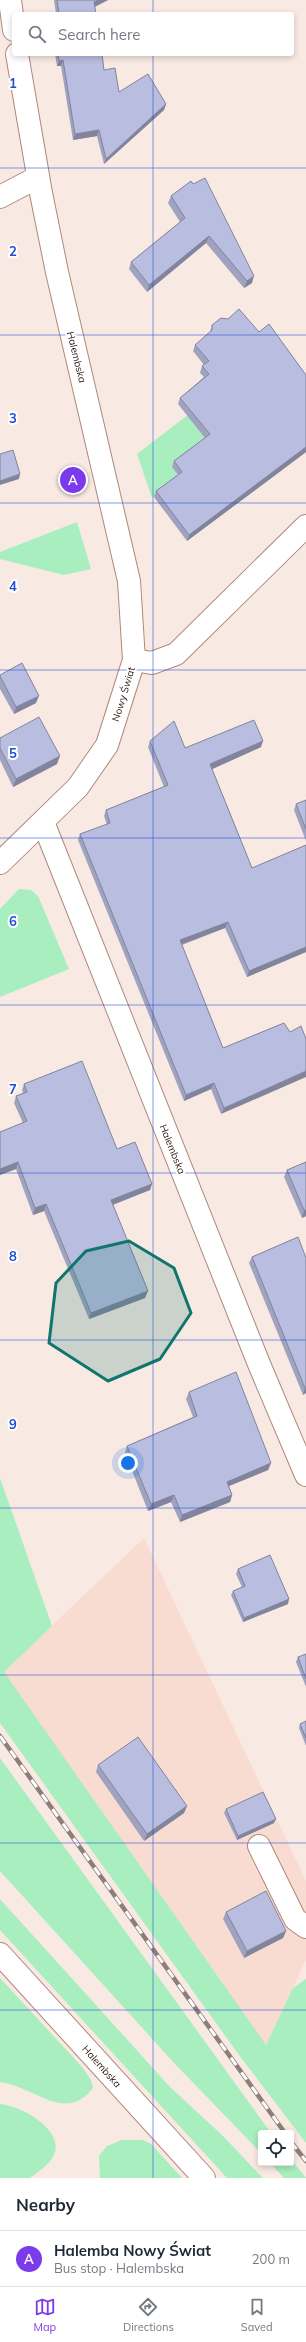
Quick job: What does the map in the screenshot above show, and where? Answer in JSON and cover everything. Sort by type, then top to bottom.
[{"type":"street","points":[[10,0],[12,15]]},
{"type":"street","name":"Halembska","points":[[17,56],[38,177],[57,272],[129,581],[134,660]]},
{"type":"street","points":[[0,197],[38,177]]},
{"type":"street","name":"Nowy Świat","points":[[0,863],[78,787],[107,745],[134,660],[152,663],[176,654],[306,526]]},
{"type":"street","name":"Halembska","points":[[43,822],[256,1357],[306,1475]]},
{"type":"street","points":[[259,1846],[295,1919],[306,1927]]},
{"type":"street","name":"Halembska","points":[[0,1954],[204,2178]]},
{"type":"highlighted area","points":[[129,1241],[174,1268],[191,1313],[160,1359],[108,1381],[49,1343],[56,1283],[86,1251]]},
{"type":"shaded area","points":[[144,1538],[306,1881],[306,1960],[266,2046],[3,1672]]},
{"type":"green space","points":[[193,411],[212,438],[172,467],[180,478],[152,498],[137,454]]},
{"type":"green space","points":[[77,522],[91,569],[64,575],[0,559],[0,552]]},
{"type":"green space","points":[[19,889],[31,890],[38,896],[69,969],[0,997],[0,909]]},
{"type":"green space","points":[[0,1478],[52,1626],[4,1672],[266,2045],[293,1988],[306,1979],[306,2143],[239,2055],[0,1723]]},
{"type":"green space","points":[[0,1758],[269,2130],[258,2130],[258,2150],[175,2064],[0,1871]]},
{"type":"green space","points":[[0,1899],[170,2087],[222,2135],[263,2178],[227,2178],[0,1930]]},
{"type":"green space","points":[[0,1978],[83,2068],[91,2080],[93,2088],[82,2098],[71,2103],[60,2103],[13,2085],[0,2082]]},
{"type":"green space","points":[[0,2104],[24,2111],[36,2118],[53,2136],[56,2147],[53,2157],[43,2168],[28,2178],[0,2178]]},
{"type":"green space","points":[[122,2140],[143,2140],[151,2144],[182,2178],[100,2178],[99,2156],[107,2146]]},
{"type":"green space","points":[[294,2163],[306,2178],[284,2178],[273,2166],[294,2166]]},
{"type":"building","points":[[57,0],[99,0],[94,2],[96,12],[59,12]]},
{"type":"building","points":[[58,56],[102,56],[104,70],[115,68],[119,92],[148,74],[166,104],[106,159],[99,130],[75,134],[63,60],[59,61]]},
{"type":"building","points":[[205,178],[254,276],[247,281],[209,236],[149,285],[131,262],[185,218],[171,196],[191,181],[193,184]]},
{"type":"building","points":[[239,309],[259,332],[269,324],[306,375],[306,447],[189,535],[156,491],[182,472],[174,461],[210,434],[180,398],[209,374],[202,366],[209,361],[195,345],[212,330],[212,325],[221,318],[228,319]]},
{"type":"building","points":[[13,450],[20,474],[0,481],[0,454]]},
{"type":"building","points":[[22,663],[39,696],[16,707],[0,675]]},
{"type":"building","points":[[39,717],[60,756],[16,779],[0,748],[0,738]]},
{"type":"building","points":[[254,720],[263,741],[210,764],[252,868],[306,845],[306,947],[249,971],[228,922],[180,940],[223,1048],[284,1023],[290,1032],[301,1026],[306,1039],[306,1071],[224,1108],[214,1083],[186,1095],[80,834],[110,823],[106,810],[168,785],[150,741],[174,721],[185,748]]},
{"type":"building","points":[[306,800],[306,829],[296,804]]},
{"type":"building","points":[[82,1061],[117,1149],[135,1142],[152,1184],[111,1200],[148,1291],[91,1313],[46,1204],[35,1208],[18,1162],[0,1169],[0,1132],[27,1121],[16,1096],[27,1092],[24,1084]]},
{"type":"building","points":[[306,1162],[306,1210],[304,1210],[287,1170]]},
{"type":"building","points":[[298,1237],[306,1258],[306,1388],[252,1257]]},
{"type":"building","points":[[236,1372],[271,1463],[227,1482],[232,1495],[182,1515],[174,1495],[151,1504],[127,1446],[197,1416],[189,1392]]},
{"type":"building","points":[[270,1555],[289,1599],[244,1618],[233,1591],[245,1586],[238,1569]]},
{"type":"building","points":[[306,1654],[306,1679],[298,1657]]},
{"type":"building","points":[[306,1721],[306,1738],[300,1724]]},
{"type":"building","points":[[138,1737],[187,1806],[147,1834],[98,1765]]},
{"type":"building","points":[[263,1792],[276,1819],[238,1836],[226,1809]]},
{"type":"building","points":[[266,1891],[286,1931],[247,1951],[226,1912]]},
{"type":"railway","points":[[0,1736],[283,2130]]},
{"type":"railway","points":[[294,2146],[306,2161]]},
{"type":"place","name":"Halemba Nowy Świat","points":[[73,480]]}]
